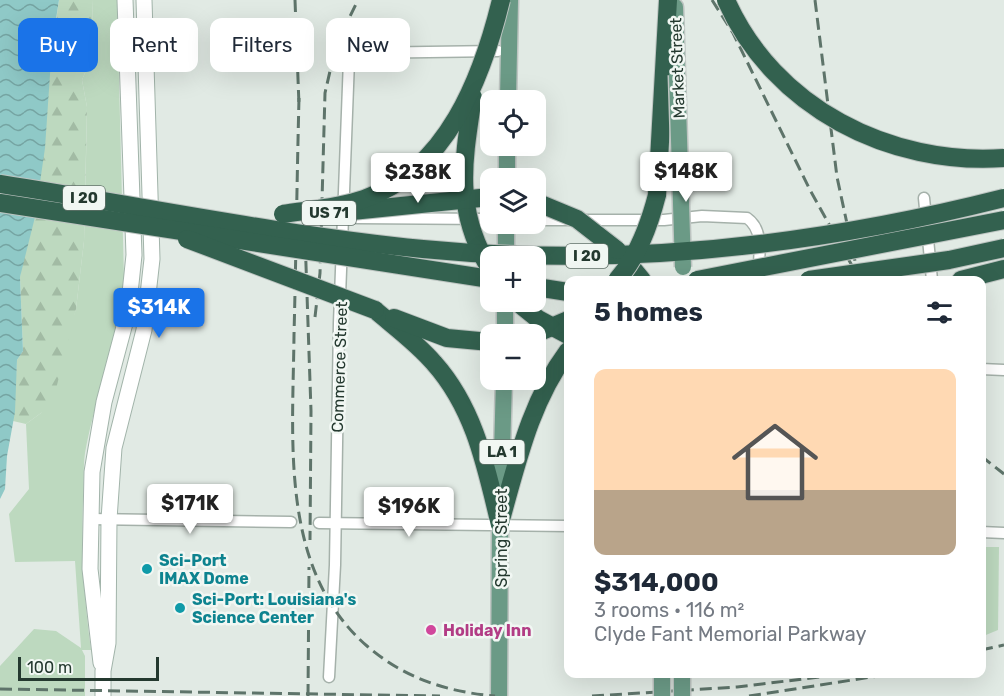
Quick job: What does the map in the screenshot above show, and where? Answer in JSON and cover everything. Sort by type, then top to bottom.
[{"type":"highway","points":[[480,249],[466,212],[463,170],[489,0]]},
{"type":"highway","points":[[283,214],[364,199],[396,182],[424,159],[450,128],[473,86],[488,51],[501,0]]},
{"type":"highway","points":[[620,276],[638,250],[650,224],[657,195],[668,0]]},
{"type":"highway","points":[[726,0],[746,35],[773,70],[812,105],[840,123],[872,138],[914,152],[949,158],[1004,158]]},
{"type":"highway","name":"I 20","points":[[0,184],[164,220],[324,251],[480,277]]},
{"type":"highway","name":"US 71","points":[[164,220],[322,214],[480,198]]},
{"type":"highway","name":"I 20","points":[[0,203],[426,249],[593,256],[678,252],[814,237],[920,218],[1004,198]]},
{"type":"highway","points":[[546,206],[577,219],[617,250],[639,276]]},
{"type":"highway","points":[[164,220],[431,333],[466,341],[480,342]]},
{"type":"highway","points":[[717,276],[1004,220]]},
{"type":"highway","points":[[837,276],[961,258],[1004,248]]},
{"type":"highway","points":[[977,276],[1004,269]]},
{"type":"highway","name":"I 20","points":[[546,289],[564,291]]},
{"type":"highway","points":[[375,310],[435,364],[463,404],[483,452],[500,525]]},
{"type":"highway","points":[[529,312],[564,333]]},
{"type":"highway","points":[[546,329],[564,322]]},
{"type":"highway","points":[[500,525],[528,425],[554,371],[564,357]]},
{"type":"main road","points":[[103,696],[103,671],[92,597],[90,519],[97,437],[121,346],[132,289],[134,255],[125,0]]},
{"type":"main road","points":[[103,671],[108,643],[109,519],[114,448],[144,330],[152,271],[144,0]]},
{"type":"main road","points":[[508,90],[510,0]]},
{"type":"main road","name":"Market Street","points":[[675,0],[682,274]]},
{"type":"main road","name":"Spring Street","points":[[499,696],[504,390]]},
{"type":"main road","points":[[662,678],[662,696]]},
{"type":"main road","points":[[682,678],[682,696]]},
{"type":"street","name":"Commerce Street","points":[[329,677],[337,523],[339,334],[348,76],[351,57],[359,53],[498,51]]},
{"type":"street","points":[[924,198],[932,276]]},
{"type":"street","points":[[546,220],[655,220],[702,216],[747,218],[759,234],[758,276]]},
{"type":"street","points":[[344,219],[480,219]]},
{"type":"street","points":[[986,369],[1004,370]]},
{"type":"street","points":[[90,519],[291,522]]},
{"type":"street","points":[[319,523],[564,526]]},
{"type":"street","points":[[986,532],[1004,533]]},
{"type":"green space","points":[[59,0],[92,0],[93,18],[56,18]]},
{"type":"green space","points":[[92,0],[117,0],[117,18],[110,18],[110,72],[119,72],[124,279],[117,323],[84,459],[83,556],[91,650],[82,650],[85,656],[85,696],[0,696],[0,666],[34,629],[56,631],[81,648],[75,561],[15,562],[9,514],[29,489],[26,424],[41,413],[76,309],[84,241],[87,107],[82,80],[85,72],[98,72],[98,18],[93,18]]},
{"type":"green space","points":[[49,72],[85,72],[82,80],[87,107],[84,241],[76,309],[54,397],[41,413],[26,424],[13,421],[17,360],[23,351],[20,277]]},
{"type":"green space","points":[[986,547],[999,547],[998,630],[986,635]]},
{"type":"water","points":[[0,0],[59,0],[56,18],[18,18],[18,72],[50,72],[45,148],[35,217],[20,277],[23,351],[17,360],[15,412],[7,456],[5,489],[0,499]]},
{"type":"railway","points":[[295,0],[299,105]]},
{"type":"railway","points":[[315,317],[320,273],[325,93],[336,45],[358,0]]},
{"type":"railway","points":[[712,0],[733,33],[810,190],[858,276]]},
{"type":"railway","points":[[815,0],[837,177],[855,261]]},
{"type":"railway","points":[[299,98],[293,460],[297,501],[305,542],[318,580],[339,615],[367,646],[396,667],[427,682],[460,691],[495,696]]},
{"type":"railway","points":[[304,207],[311,411],[310,540]]},
{"type":"railway","points":[[986,460],[1004,474]]},
{"type":"railway","points":[[308,696],[309,567]]},
{"type":"railway","points":[[986,649],[1004,645]]},
{"type":"railway","points":[[592,696],[737,687],[811,678]]},
{"type":"railway","points":[[749,696],[865,678]]},
{"type":"railway","points":[[0,689],[440,696]]},
{"type":"place","name":"Sci-Port IMAX Dome","points":[[147,569]]},
{"type":"place","name":"Sci-Port: Louisiana's Science Center","points":[[180,608]]},
{"type":"place","name":"Holiday Inn","points":[[431,630]]}]
